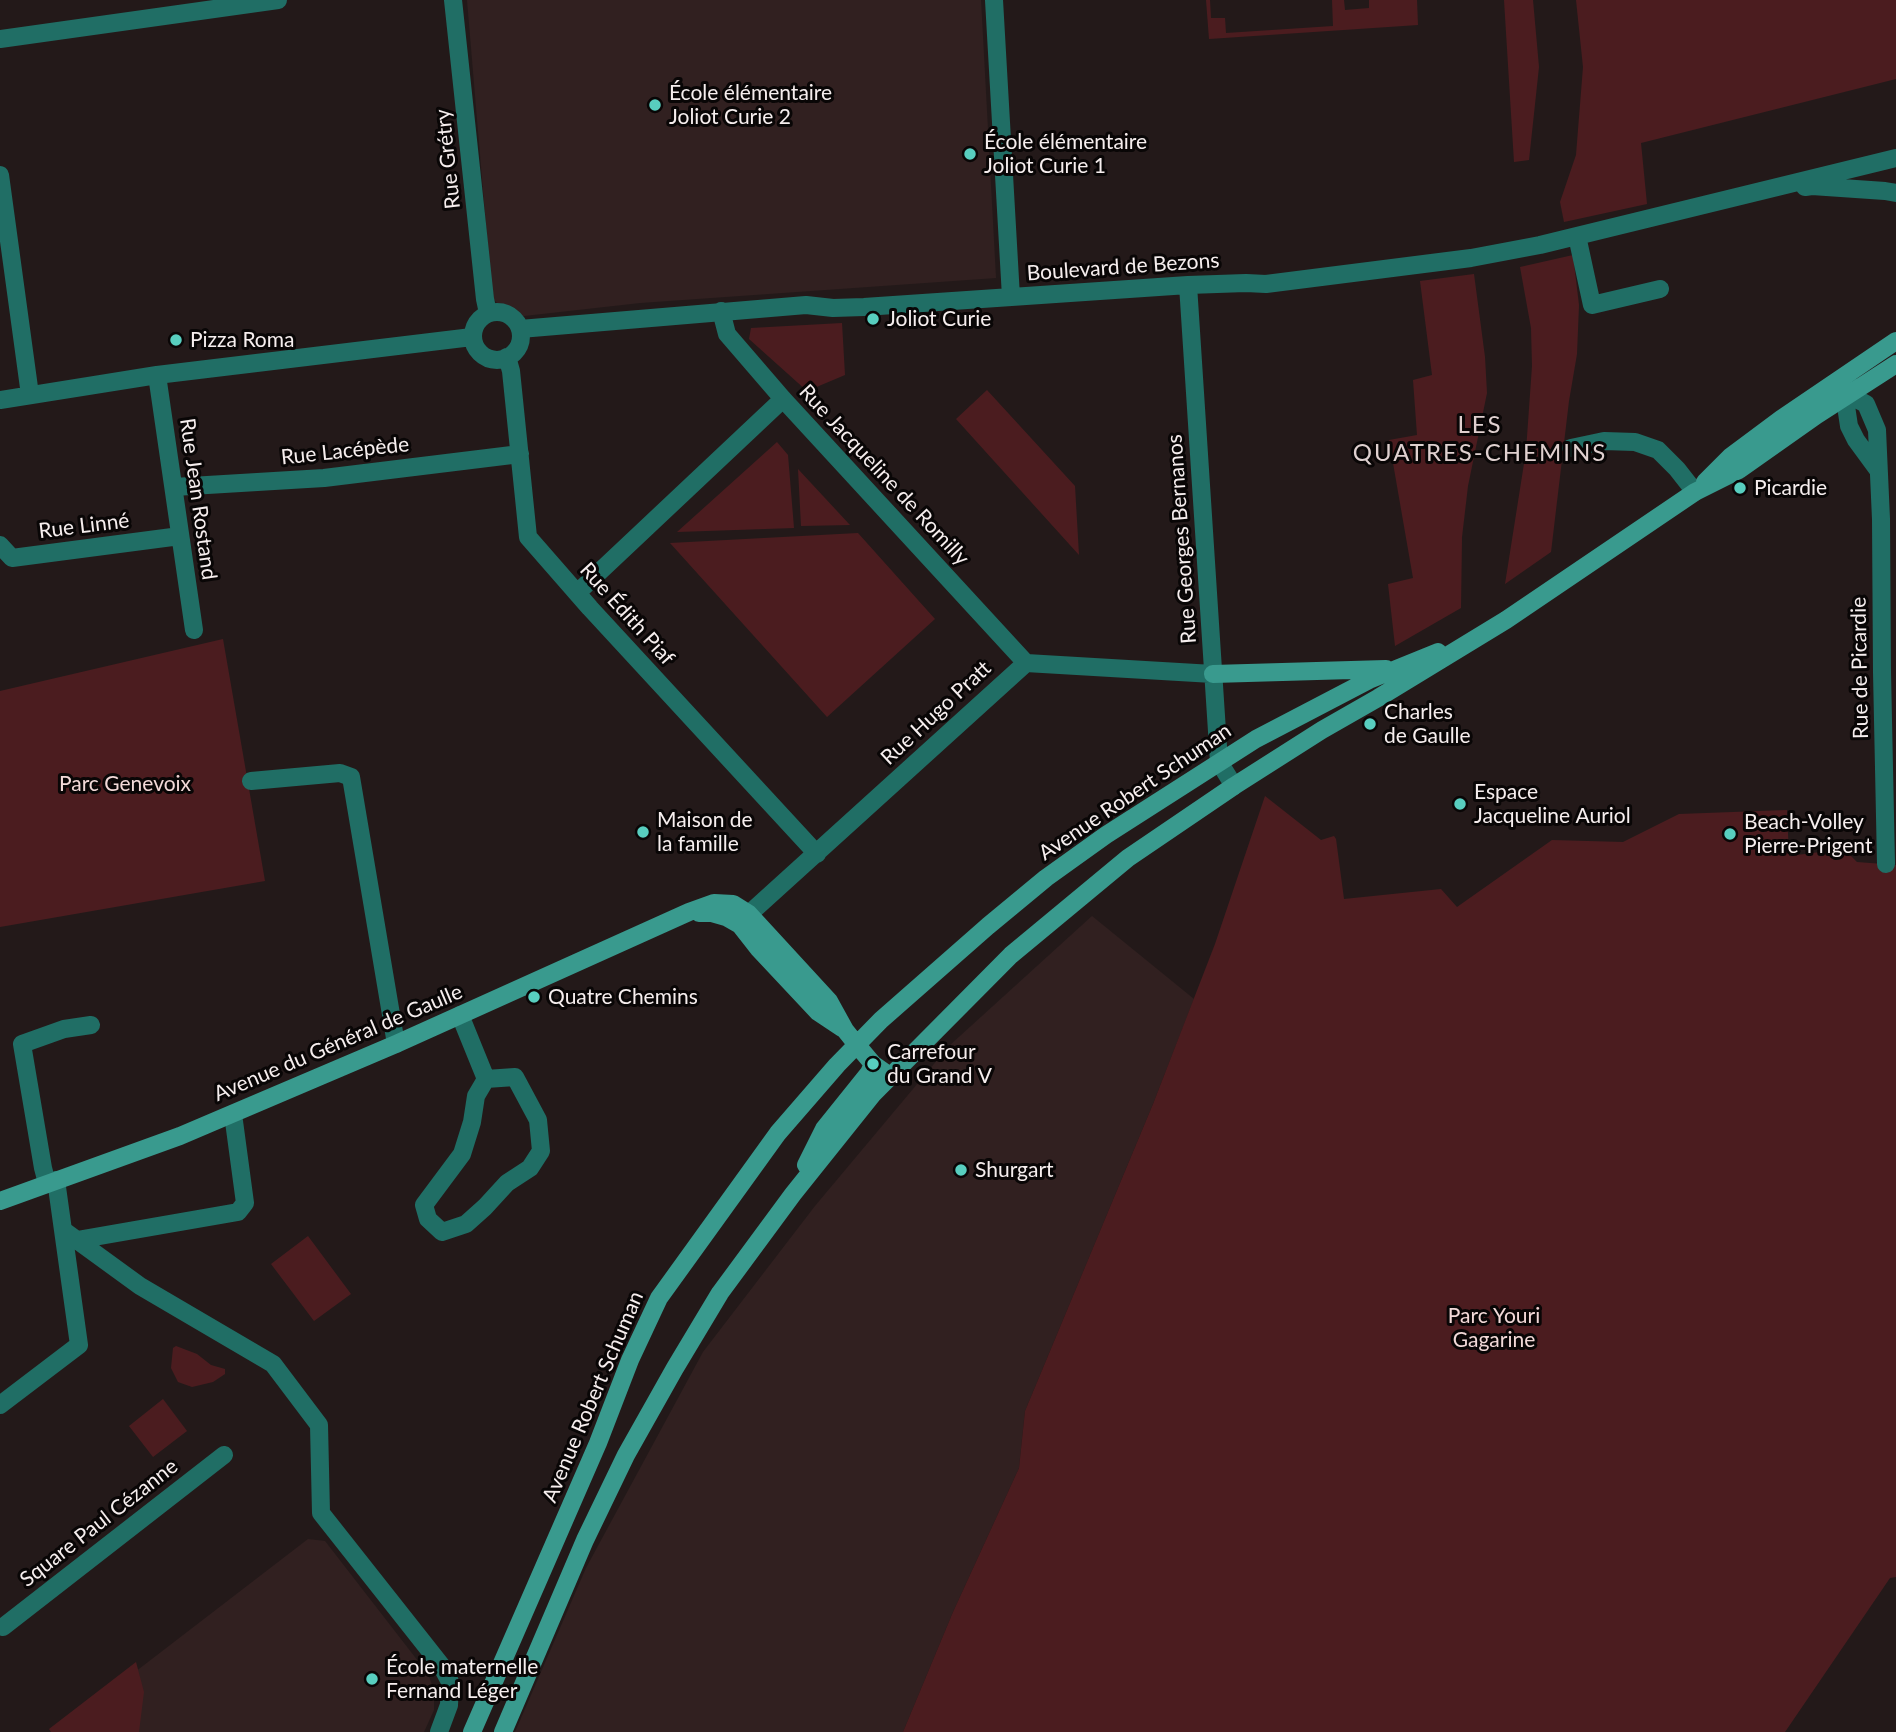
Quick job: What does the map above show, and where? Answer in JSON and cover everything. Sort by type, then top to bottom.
[{"type":"main road","points":[[1861,365],[1896,341]]},
{"type":"main road","points":[[1843,387],[1873,379],[1896,364]]},
{"type":"main road","name":"Avenue Robert Schuman","points":[[503,1732],[584,1540],[626,1455],[674,1368],[720,1293],[793,1194],[890,1076],[1011,955],[1128,858],[1234,786],[1506,620],[1695,492],[1740,470],[1817,415],[1843,387]]},
{"type":"main road","name":"Avenue Robert Schuman","points":[[1695,492],[1730,457],[1813,396]]},
{"type":"main road","name":"Avenue Robert Schuman","points":[[472,1732],[659,1298],[778,1133],[851,1038],[881,1020],[978,934],[1046,878],[1105,835],[1256,739],[1393,669],[1477,637]]},
{"type":"main road","points":[[1213,674],[1393,669]]},
{"type":"main road","name":"Avenue du Général de Gaulle","points":[[0,1201],[233,1114],[714,903],[733,904],[745,920],[829,1001],[851,1038]]},
{"type":"main road","points":[[851,1038],[873,1064],[890,1076]]},
{"type":"main road","points":[[793,1194],[824,1129],[869,1073],[873,1064]]},
{"type":"street","points":[[0,39],[278,0]]},
{"type":"street","name":"Rue Grétry","points":[[453,0],[488,313]]},
{"type":"street","points":[[994,0],[1012,297]]},
{"type":"street","name":"Boulevard de Bezons","points":[[520,329],[806,305],[864,307],[1188,285],[1266,284],[1517,250],[1896,158]]},
{"type":"street","points":[[0,175],[30,395]]},
{"type":"street","name":"Boulevard de Bezons","points":[[1722,201],[1812,186],[1896,193]]},
{"type":"street","points":[[1577,236],[1592,305],[1660,289]]},
{"type":"street","name":"Rue Georges Bernanos","points":[[1188,285],[1219,762],[1234,786]]},
{"type":"street","name":"Rue Jacqueline de Romilly","points":[[721,311],[727,334],[783,399],[1026,663]]},
{"type":"street","points":[[488,313],[511,316],[520,329],[517,348],[507,357],[491,359],[484,356],[474,345],[473,330],[478,320],[488,313]]},
{"type":"street","points":[[0,400],[157,375],[472,337]]},
{"type":"street","name":"Rue Édith Piaf","points":[[507,357],[511,371],[528,537],[817,854]]},
{"type":"street","points":[[1813,396],[1843,387],[1861,365]]},
{"type":"street","name":"Rue Jean Rostand","points":[[157,375],[194,630]]},
{"type":"street","name":"Rue de Picardie","points":[[1873,379],[1871,414],[1877,430],[1879,450],[1881,519],[1886,864]]},
{"type":"street","points":[[1843,387],[1866,404],[1871,414]]},
{"type":"street","points":[[1843,387],[1849,426],[1878,470]]},
{"type":"street","points":[[577,593],[783,399]]},
{"type":"street","points":[[1817,415],[1839,420],[1849,426]]},
{"type":"street","points":[[1570,448],[1605,442],[1635,442],[1658,450],[1695,492]]},
{"type":"street","name":"Rue Lacépède","points":[[174,488],[324,478],[520,454]]},
{"type":"street","name":"Rue Linné","points":[[6,552],[180,536]]},
{"type":"street","points":[[1026,663],[1213,674]]},
{"type":"street","name":"Rue Hugo Pratt","points":[[745,920],[1026,663]]},
{"type":"street","points":[[251,781],[340,773],[351,777],[396,1044]]},
{"type":"street","points":[[460,1015],[486,1079]]},
{"type":"street","points":[[0,1405],[79,1345],[70,1235],[52,1182],[43,1168],[22,1044],[64,1029],[91,1025]]},
{"type":"street","points":[[515,1077],[538,1120],[541,1151],[530,1168],[507,1183],[467,1224],[442,1232],[428,1219],[424,1205],[462,1154],[472,1122],[476,1096],[486,1079],[515,1077]]},
{"type":"street","points":[[70,1235],[238,1212],[245,1203],[233,1114]]},
{"type":"street","points":[[70,1235],[140,1286],[274,1364],[319,1424],[321,1513],[442,1665],[450,1682],[449,1705],[439,1732]]},
{"type":"street","name":"Square Paul Cézanne","points":[[3,1627],[224,1455]]},
{"type":"shaded area","points":[[467,0],[981,0],[996,278],[640,303],[515,317],[492,297]]},
{"type":"shaded area","points":[[1092,916],[1194,999],[1025,1411],[1019,1468],[953,1612],[903,1732],[515,1732],[586,1568],[703,1352],[815,1206],[949,1046]]},
{"type":"shaded area","points":[[308,1539],[325,1541],[428,1674],[434,1690],[434,1710],[424,1732],[57,1732]]},
{"type":"green space","points":[[1206,0],[1210,0],[1211,18],[1225,18],[1226,33],[1333,26],[1332,0],[1344,0],[1345,10],[1369,8],[1369,0],[1417,0],[1418,25],[1209,39]]},
{"type":"green space","points":[[1504,0],[1533,0],[1539,67],[1529,160],[1514,162]]},
{"type":"green space","points":[[1576,0],[1896,0],[1896,79],[1641,143],[1647,204],[1564,222],[1560,202],[1576,155],[1583,67]]},
{"type":"green space","points":[[1573,255],[1579,305],[1577,354],[1551,552],[1505,584],[1526,451],[1532,366],[1531,328],[1520,267]]},
{"type":"green space","points":[[1474,274],[1487,393],[1468,486],[1462,537],[1461,608],[1395,646],[1388,584],[1413,578],[1389,440],[1417,435],[1413,380],[1432,375],[1420,281]]},
{"type":"green space","points":[[842,323],[845,375],[807,391],[749,339],[751,328]]},
{"type":"green space","points":[[987,390],[1075,486],[1079,555],[956,419]]},
{"type":"green space","points":[[777,442],[788,455],[794,528],[677,532]]},
{"type":"green space","points":[[798,469],[850,525],[801,526]]},
{"type":"green space","points":[[858,533],[935,619],[827,717],[670,543]]},
{"type":"green space","name":"Parc Genevoix","points":[[223,639],[265,881],[0,927],[0,691]]},
{"type":"green space","name":"Parc Youri Gagarine","points":[[1265,796],[1321,840],[1334,836],[1344,899],[1441,889],[1457,907],[1552,840],[1623,842],[1679,814],[1787,810],[1789,856],[1844,849],[1857,862],[1896,865],[1896,1577],[1890,1578],[1785,1732],[903,1732],[953,1612],[1019,1468],[1025,1411],[1153,1104],[1215,944]]},
{"type":"green space","points":[[308,1236],[351,1294],[314,1321],[271,1264]]},
{"type":"green space","points":[[176,1346],[197,1354],[211,1365],[225,1369],[225,1374],[213,1382],[192,1387],[178,1382],[171,1368],[173,1348]]},
{"type":"green space","points":[[163,1399],[187,1431],[153,1457],[129,1426]]},
{"type":"green space","points":[[136,1662],[144,1692],[139,1732],[51,1732],[49,1729]]},
{"type":"place","name":"École élémentaire Joliot Curie 2","points":[[655,105]]},
{"type":"place","name":"École élémentaire Joliot Curie 1","points":[[970,154]]},
{"type":"place","name":"Joliot Curie","points":[[873,319]]},
{"type":"place","name":"Pizza Roma","points":[[176,340]]},
{"type":"place","name":"Picardie","points":[[1740,488]]},
{"type":"place","name":"Charles de Gaulle","points":[[1370,724]]},
{"type":"place","name":"Espace Jacqueline Auriol","points":[[1460,804]]},
{"type":"place","name":"Maison de la famille","points":[[643,832]]},
{"type":"place","name":"Beach-Volley Pierre-Prigent","points":[[1730,834]]},
{"type":"place","name":"Quatre Chemins","points":[[534,997]]},
{"type":"place","name":"Carrefour du Grand V","points":[[873,1064]]},
{"type":"place","name":"Shurgart","points":[[961,1170]]},
{"type":"place","name":"École maternelle Fernand Léger","points":[[372,1679]]},
{"type":"district","name":"LES QUATRES-CHEMINS","points":[[1480,439]]}]
